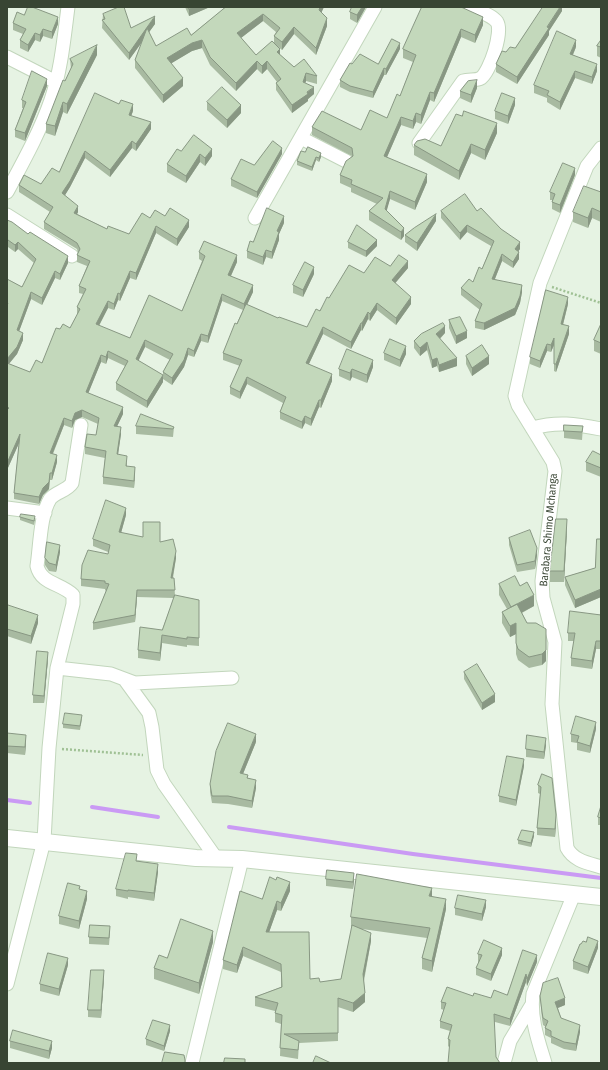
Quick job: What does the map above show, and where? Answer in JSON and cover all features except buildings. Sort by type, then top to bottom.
[{"type":"street","points":[[7,192],[24,161],[51,100],[56,82],[68,7]]},
{"type":"street","points":[[255,218],[302,138],[375,7]]},
{"type":"street","points":[[419,143],[463,81],[475,80],[483,76],[496,48],[499,27],[496,22],[492,18],[469,7]]},
{"type":"street","points":[[7,57],[56,82]]},
{"type":"street","points":[[302,138],[346,161]]},
{"type":"street","name":"Barabara Shimo Mchanga","points":[[601,148],[587,166],[540,283],[515,396],[518,405],[553,462],[555,471],[542,581],[544,598],[555,642],[552,704],[567,848],[570,854],[578,860],[601,867]]},
{"type":"street","points":[[7,215],[72,256]]},
{"type":"street","points":[[532,428],[550,423],[570,423],[601,429]]},
{"type":"street","points":[[7,984],[44,840],[49,748],[57,668],[73,604],[72,595],[67,590],[43,579],[39,574],[37,566],[44,513],[50,499],[68,489],[72,483],[81,426]]},
{"type":"street","points":[[7,508],[44,513]]},
{"type":"street","points":[[57,668],[111,674],[135,683],[232,678]]},
{"type":"street","points":[[124,680],[148,713],[152,727],[157,770],[164,784],[216,858]]},
{"type":"street","points":[[7,838],[44,840],[196,858],[242,859],[601,897]]},
{"type":"street","points":[[192,1063],[242,859]]},
{"type":"street","points":[[545,1063],[533,1022],[531,1006],[533,994],[574,894]]},
{"type":"street","points":[[504,1063],[510,1040],[531,1006]]},
{"type":"path","points":[[540,283],[601,303]]},
{"type":"path","points":[[49,748],[131,755],[155,755]]},
{"type":"waterway","points":[[7,800],[30,803]]},
{"type":"waterway","points":[[92,807],[158,817]]},
{"type":"waterway","points":[[229,827],[413,854],[601,878]]}]
